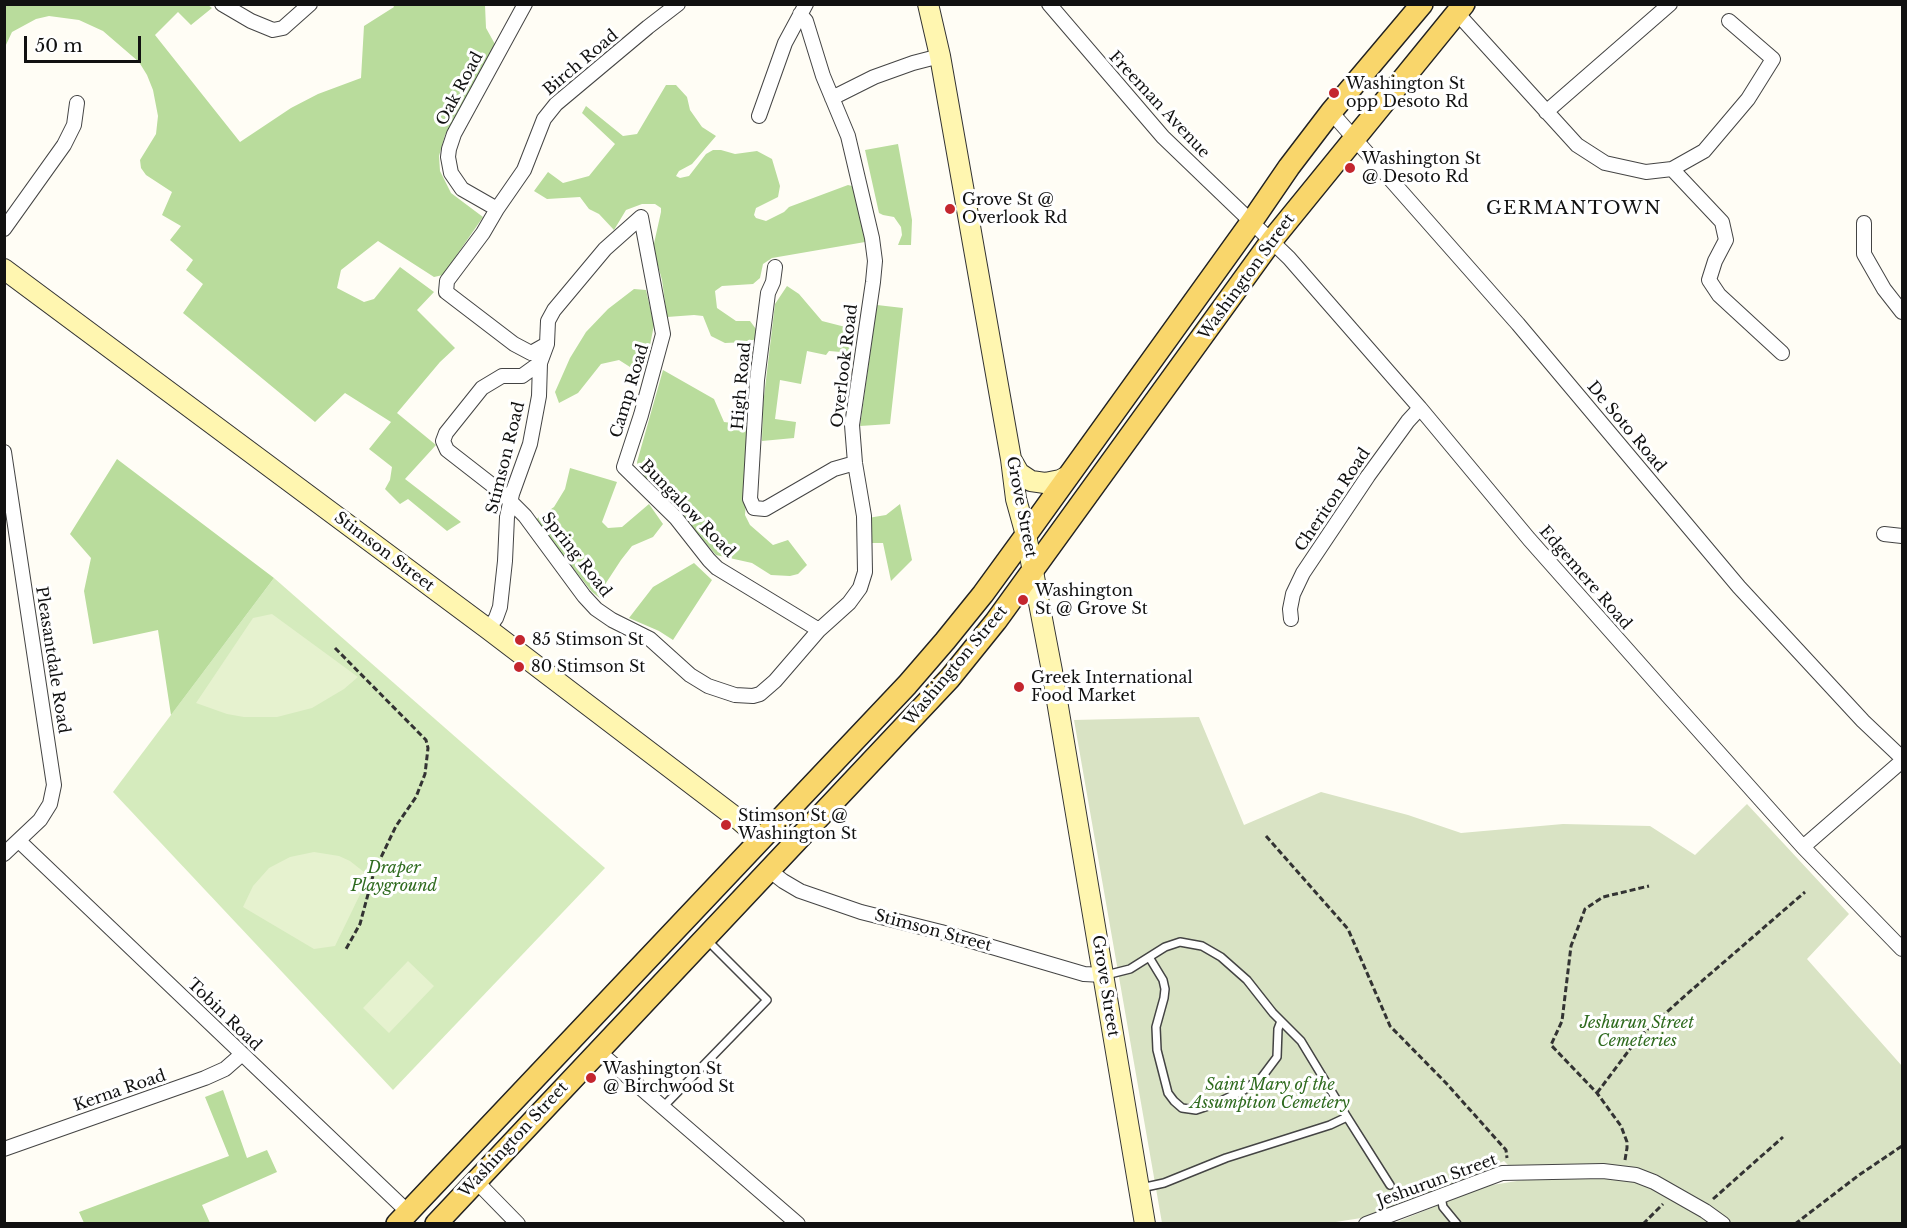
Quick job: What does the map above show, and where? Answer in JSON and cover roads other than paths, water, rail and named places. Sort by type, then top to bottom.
[{"type":"main road","name":"Grove Street","points":[[928,4],[940,56],[1011,459],[1016,499],[1026,535],[1052,670],[1144,1224]]},
{"type":"main road","name":"Washington Street","points":[[402,1218],[927,662],[983,594],[1289,167],[1331,112],[1422,4]]},
{"type":"main road","name":"Washington Street","points":[[436,1224],[950,678],[996,621],[1272,240],[1460,9]]},
{"type":"main road","name":"Stimson Street","points":[[4,269],[739,820],[754,845]]},
{"type":"main road","points":[[1011,459],[1019,473],[1030,481],[1045,483],[1068,476]]},
{"type":"main road","points":[[754,845],[775,864]]},
{"type":"main road","points":[[597,1012],[590,1033],[591,1040],[598,1051]]},
{"type":"main road","points":[[456,1161],[476,1181]]},
{"type":"street","points":[[222,4],[269,30],[284,28],[309,5]]},
{"type":"street","name":"Oak Road","points":[[497,209],[462,189],[451,173],[449,149],[454,134],[525,4]]},
{"type":"street","name":"Birch Road","points":[[547,344],[531,353],[514,344],[446,292],[447,281],[483,233],[524,170],[544,119],[556,104],[678,4]]},
{"type":"street","name":"Freeman Avenue","points":[[1049,4],[1163,137],[1252,221]]},
{"type":"street","points":[[1546,112],[1670,4]]},
{"type":"street","points":[[759,116],[780,55],[803,9]]},
{"type":"street","name":"Overlook Road","points":[[760,694],[776,681],[819,630],[849,603],[860,588],[865,572],[864,516],[852,436],[853,414],[875,261],[872,238],[848,136],[822,76],[803,9]]},
{"type":"street","points":[[1460,9],[1577,146],[1605,163],[1646,172],[1672,169],[1704,152],[1748,99],[1773,59],[1729,21]]},
{"type":"street","points":[[832,98],[874,77],[940,56]]},
{"type":"street","points":[[4,229],[64,145],[74,126],[77,103]]},
{"type":"street","name":"De Soto Road","points":[[1331,112],[1518,324],[1739,587],[1902,760]]},
{"type":"street","points":[[1672,169],[1722,222],[1726,240],[1715,261],[1709,280],[1719,295],[1782,353]]},
{"type":"street","name":"Stimson Road","points":[[488,630],[500,608],[507,517],[510,500],[530,444],[539,396],[540,363],[547,344],[548,321],[554,310],[605,249],[641,217]]},
{"type":"street","name":"Camp Road","points":[[624,467],[642,415],[663,334],[641,217]]},
{"type":"street","name":"Edgemere Road","points":[[1252,221],[1272,240],[1420,408],[1529,539],[1803,847],[1902,949]]},
{"type":"street","points":[[1864,223],[1864,255],[1884,289],[1902,312]]},
{"type":"street","name":"High Road","points":[[775,267],[773,282],[768,293],[757,380],[750,499],[754,508],[765,509],[834,469],[855,463]]},
{"type":"street","name":"Spring Road","points":[[540,363],[522,376],[502,376],[482,388],[446,432],[443,441],[447,450],[510,500],[525,516],[584,596],[604,615],[650,639],[697,680],[735,695],[760,694]]},
{"type":"street","name":"Cheriton Road","points":[[1291,619],[1293,594],[1303,573],[1368,476],[1420,408]]},
{"type":"street","name":"Pleasantdale Road","points":[[4,452],[54,785],[53,795],[46,812],[4,854]]},
{"type":"street","name":"Bungalow Road","points":[[624,467],[683,526],[717,568],[819,630]]},
{"type":"street","points":[[1884,534],[1902,536]]},
{"type":"street","points":[[1803,847],[1902,760]]},
{"type":"street","name":"Tobin Road","points":[[19,841],[241,1055],[402,1218]]},
{"type":"street","name":"Stimson Street","points":[[775,864],[776,877],[800,891],[861,912],[941,932],[1084,974],[1103,975]]},
{"type":"street","points":[[598,1051],[798,1224]]},
{"type":"street","name":"Kerna Road","points":[[4,1149],[205,1078],[225,1069],[241,1055]]},
{"type":"street","name":"Jeshurun Street","points":[[1366,1224],[1496,1175],[1510,1172],[1619,1172],[1645,1178],[1705,1210],[1723,1224]]},
{"type":"street","points":[[476,1181],[519,1224]]},
{"type":"lane","points":[[663,1107],[767,1000],[705,938]]},
{"type":"lane","points":[[1103,975],[1130,969],[1170,945],[1180,942],[1207,948],[1221,957],[1247,980],[1281,1021],[1296,1034],[1390,1185]]},
{"type":"lane","points":[[1149,957],[1163,980],[1165,989],[1156,1027],[1157,1050],[1168,1093],[1182,1108],[1191,1110],[1217,1103],[1244,1090],[1262,1077],[1276,1057],[1278,1029],[1281,1021]]},
{"type":"lane","points":[[1139,1188],[1164,1183],[1226,1158],[1330,1125],[1347,1117]]},
{"type":"lane","points":[[1441,1197],[1443,1207],[1457,1224]]},
{"type":"place","name":"Washington St opp Desoto Rd","points":[[1334,93]]},
{"type":"place","name":"Washington St @ Desoto Rd","points":[[1350,168]]},
{"type":"place","name":"Grove St @ Overlook Rd","points":[[950,209]]},
{"type":"place","name":"Washington St @ Grove St","points":[[1023,600]]},
{"type":"place","name":"85 Stimson St","points":[[520,640]]},
{"type":"place","name":"80 Stimson St","points":[[519,667]]},
{"type":"place","name":"Greek International Food Market","points":[[1019,687]]},
{"type":"place","name":"Stimson St @ Washington St","points":[[726,825]]},
{"type":"place","name":"Washington St @ Birchwood St","points":[[591,1078]]},
{"type":"district","name":"GERMANTOWN","points":[[1574,209]]},
{"type":"park label","name":"Draper Playground","points":[[394,877]]},
{"type":"park label","name":"Jeshurun Street Cemeteries","points":[[1637,1032]]},
{"type":"park label","name":"Saint Mary of the Assumption Cemetery","points":[[1270,1094]]}]
